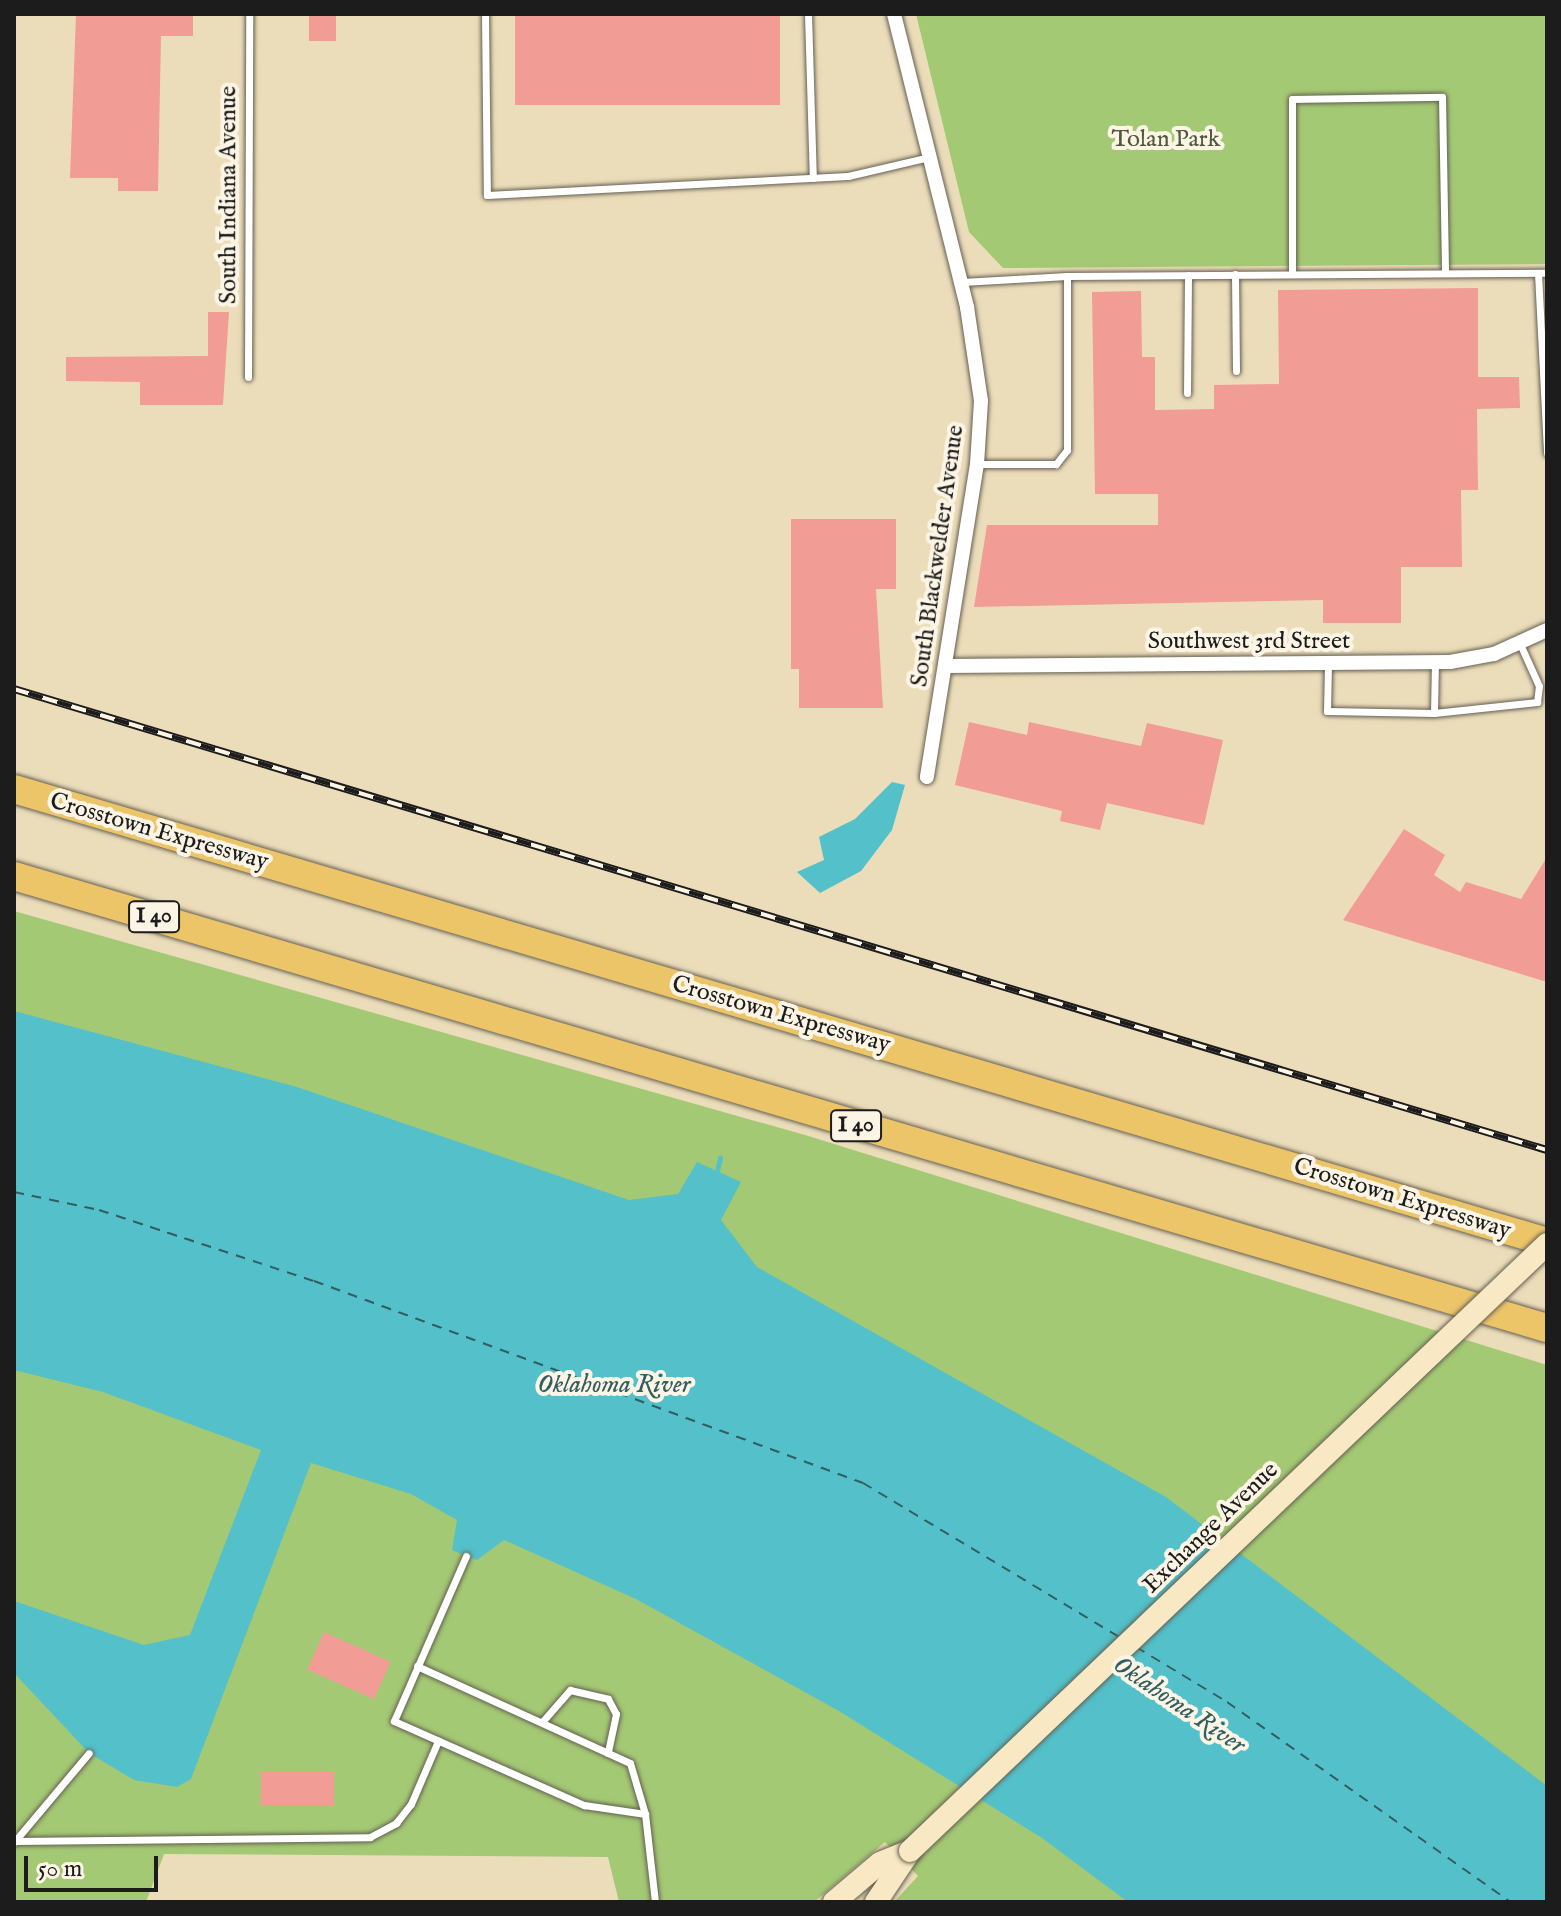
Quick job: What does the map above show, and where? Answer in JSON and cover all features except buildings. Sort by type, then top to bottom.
[{"type":"highway","name":"Crosstown Expressway","points":[[14,789],[1547,1243]]},
{"type":"highway","name":"I 40","points":[[14,876],[1547,1330]]},
{"type":"main road","name":"Exchange Avenue","points":[[876,1902],[910,1851],[1547,1243]]},
{"type":"main road","name":"Exchange Avenue","points":[[834,1902],[880,1863],[910,1851]]},
{"type":"street","name":"South Blackwelder Avenue","points":[[894,14],[960,283],[978,373],[977,464],[927,777]]},
{"type":"street","name":"Southwest 3rd Street","points":[[945,666],[1435,663],[1520,644],[1547,630]]},
{"type":"lane","name":"South Indiana Avenue","points":[[248,377],[249,14]]},
{"type":"lane","points":[[485,14],[487,195],[813,178],[929,157]]},
{"type":"lane","points":[[808,14],[813,178]]},
{"type":"lane","points":[[1292,274],[1292,99],[1442,97],[1445,273]]},
{"type":"lane","points":[[1538,273],[1547,453]]},
{"type":"lane","points":[[960,283],[1067,276],[1547,273]]},
{"type":"lane","points":[[1235,274],[1236,371]]},
{"type":"lane","points":[[1187,393],[1188,275]]},
{"type":"lane","points":[[977,464],[1056,464],[1067,450],[1067,276]]},
{"type":"lane","points":[[1328,664],[1327,711],[1434,713],[1537,702],[1539,686],[1520,644]]},
{"type":"lane","points":[[1434,713],[1435,663]]},
{"type":"lane","points":[[466,1556],[394,1721],[584,1805],[645,1814]]},
{"type":"lane","points":[[417,1666],[630,1763],[645,1814],[655,1902]]},
{"type":"lane","points":[[542,1722],[570,1690],[608,1699],[616,1714],[608,1753]]},
{"type":"lane","points":[[14,1842],[370,1837],[396,1823],[411,1804],[438,1741]]},
{"type":"lane","points":[[14,1842],[89,1753]]},
{"type":"green space","name":"Tolan Park","points":[[916,14],[1547,14],[1547,264],[1003,268],[969,232]]},
{"type":"green space","points":[[14,911],[805,1135],[1547,1365],[1547,1902],[894,1902],[918,1876],[885,1842],[814,1902],[619,1902],[608,1857],[164,1854],[146,1902],[14,1902]]},
{"type":"water","points":[[892,782],[905,785],[892,830],[861,871],[820,893],[797,872],[824,860],[819,837],[855,819]]},
{"type":"water","name":"Oklahoma River","points":[[14,1011],[297,1087],[629,1200],[678,1194],[697,1162],[741,1182],[721,1220],[757,1267],[1166,1497],[1547,1786],[1547,1902],[1128,1902],[1042,1838],[839,1711],[636,1599],[504,1540],[477,1560],[466,1556],[452,1550],[457,1520],[411,1494],[311,1463],[191,1779],[177,1787],[134,1780],[89,1753],[14,1673],[14,1601],[144,1645],[190,1635],[261,1450],[103,1392],[14,1370]]},
{"type":"waterway","points":[[716,1176],[720,1157]]},
{"type":"ferry route","points":[[14,1192],[99,1210],[314,1281],[863,1483],[1121,1638]]},
{"type":"ferry route","points":[[1136,1647],[1227,1702],[1511,1902]]},
{"type":"railway","points":[[14,689],[1547,1150]]}]
